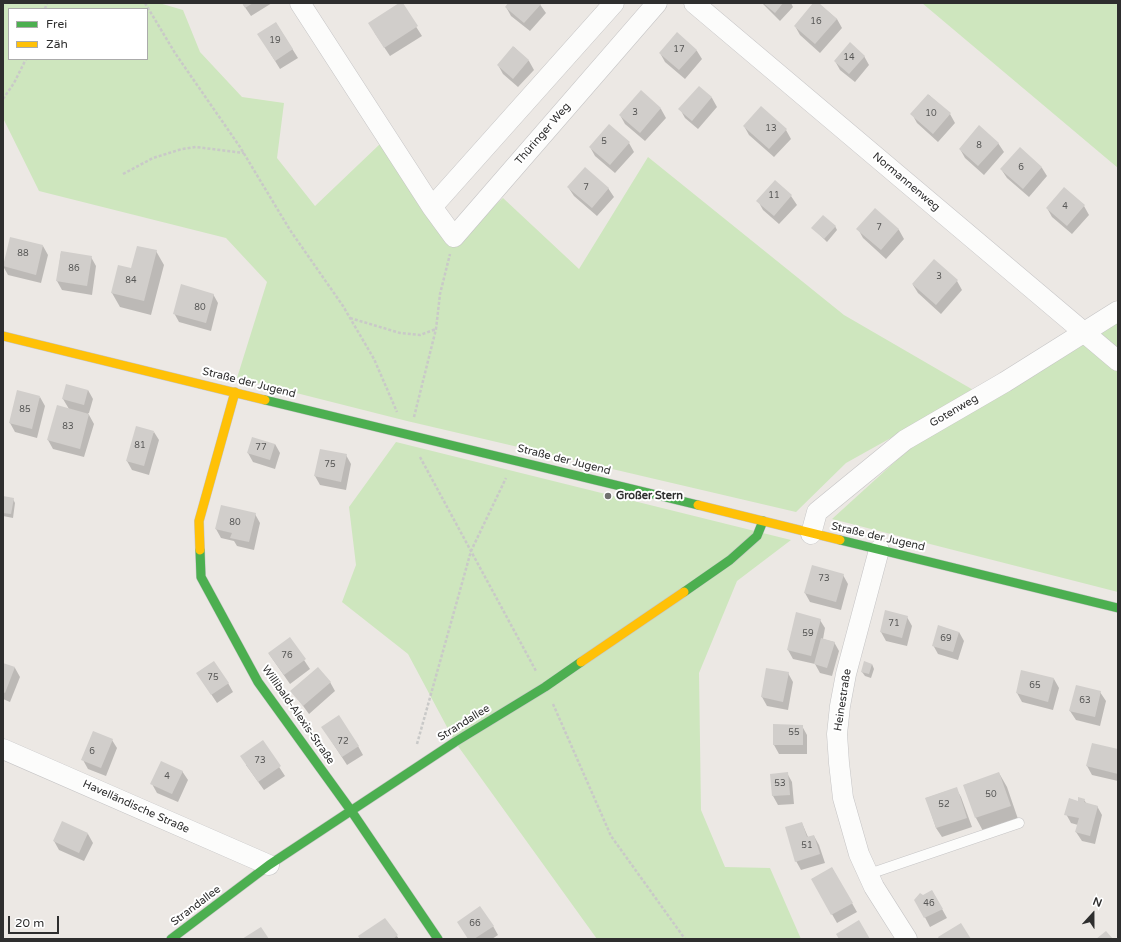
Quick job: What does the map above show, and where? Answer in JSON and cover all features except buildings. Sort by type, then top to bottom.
[{"type":"street","points":[[300,3],[432,207],[454,237]]},
{"type":"street","points":[[432,207],[614,3]]},
{"type":"street","name":"Thüringer Weg","points":[[454,237],[657,3]]},
{"type":"street","name":"Normannenweg","points":[[694,3],[1118,361]]},
{"type":"street","name":"Gotenweg","points":[[811,534],[817,512],[904,440],[1005,382],[1118,311]]},
{"type":"street","name":"Straße der Jugend","points":[[3,336],[407,433],[811,534],[1118,608]]},
{"type":"street","name":"Willibald-Alexis-Straße","points":[[235,392],[198,521],[201,577],[258,682],[352,812],[438,939]]},
{"type":"street","name":"Strandallee","points":[[172,939],[269,865],[352,812],[455,742],[545,687],[730,560],[757,536],[762,521]]},
{"type":"street","name":"Heinestraße","points":[[879,550],[846,674],[837,734],[843,798],[859,854],[883,902],[907,939]]},
{"type":"street","name":"Havelländische Straße","points":[[3,749],[269,865]]},
{"type":"lane","points":[[869,874],[1020,823]]},
{"type":"path","points":[[145,3],[175,53],[244,153],[290,230],[350,318],[374,359],[407,433],[545,687],[611,836],[685,939]]},
{"type":"path","points":[[3,99],[14,83],[26,60]]},
{"type":"path","points":[[123,174],[153,158],[182,149],[196,147],[244,153]]},
{"type":"path","points":[[407,433],[415,415],[436,329],[440,294],[454,237]]},
{"type":"path","points":[[350,318],[400,333],[420,335],[436,329]]},
{"type":"path","points":[[409,774],[471,551],[515,460]]},
{"type":"green space","points":[[3,3],[159,3],[183,10],[200,52],[242,97],[284,103],[277,158],[315,206],[380,144],[451,245],[503,198],[579,269],[648,157],[844,315],[975,391],[846,463],[796,512],[407,421],[237,378],[267,282],[226,238],[39,191],[3,118]]},
{"type":"green space","points":[[922,3],[1118,3],[1118,168]]},
{"type":"green space","points":[[1118,318],[1118,348],[1098,331]]},
{"type":"green space","points":[[1081,339],[1118,371],[1118,592],[832,519],[909,449]]},
{"type":"green space","points":[[396,442],[791,540],[737,581],[699,673],[701,810],[725,867],[770,868],[801,939],[597,939],[455,742],[408,654],[342,602],[356,565],[349,507]]},
{"type":"traffic: fast","points":[[265,400],[698,505]]},
{"type":"traffic: fast","points":[[684,592],[730,560],[757,536],[763,521]]},
{"type":"traffic: fast","points":[[840,540],[1118,608]]},
{"type":"traffic: fast","points":[[200,550],[201,577],[258,682],[352,812],[438,939]]},
{"type":"traffic: fast","points":[[171,939],[269,865],[455,742],[545,687],[581,662]]},
{"type":"traffic: slow","points":[[3,336],[265,400]]},
{"type":"traffic: slow","points":[[200,550],[199,521],[235,392]]},
{"type":"traffic: slow","points":[[698,505],[840,540]]},
{"type":"traffic: slow","points":[[581,662],[684,592]]},
{"type":"place","name":"Großer Stern","points":[[608,496]]}]
